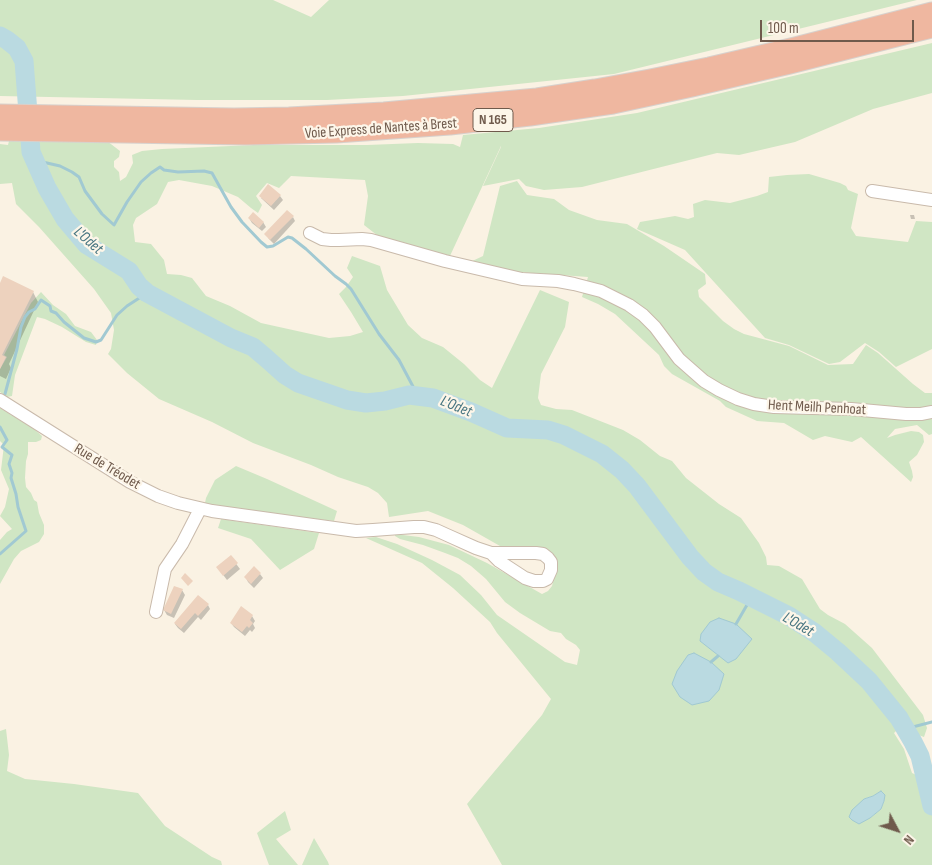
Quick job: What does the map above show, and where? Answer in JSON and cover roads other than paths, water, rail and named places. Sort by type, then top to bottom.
[{"type":"highway","name":"Voie Express de Nantes à Brest","points":[[46,123],[289,117],[384,112],[537,98],[701,69],[932,12]]},
{"type":"highway","name":"Voie Express de Nantes à Brest","points":[[4,122],[246,135],[336,133],[470,123],[594,106],[648,96],[790,64],[932,28]]},
{"type":"street","points":[[872,191],[932,200]]},
{"type":"street","name":"Hent Meilh Penhoat","points":[[310,233],[322,239],[331,240],[362,238],[445,261],[522,279],[558,281],[600,291],[615,297],[637,310],[650,321],[686,366],[712,386],[738,399],[754,404],[774,408],[852,410],[906,414],[932,412]]},
{"type":"street","name":"Rue de Tréodet","points":[[0,400],[130,482],[178,504],[200,510],[356,530],[424,528],[442,533],[491,553]]},
{"type":"street","points":[[156,612],[165,569],[182,544],[200,510]]},
{"type":"water","points":[[719,618],[736,624],[752,639],[736,659],[728,663],[700,641],[701,634],[710,622]]},
{"type":"water","points":[[694,653],[711,662],[724,674],[719,690],[709,701],[692,705],[680,697],[672,684],[677,671],[688,655]]},
{"type":"water","points":[[881,791],[885,795],[881,809],[870,818],[859,824],[849,817],[852,810],[864,799]]},
{"type":"waterway","name":"L'Odet","points":[[0,36],[17,48],[24,61],[31,152],[47,188],[65,219],[87,245],[129,271],[139,286],[147,293],[231,338],[253,347],[285,375],[298,383],[347,400],[366,403],[385,401],[409,395],[433,398],[507,428],[548,430],[564,435],[602,454],[622,470],[637,486],[690,557],[704,572],[718,582],[789,616],[815,633],[869,681],[899,718],[913,742],[920,756],[932,806]]},
{"type":"waterway","points":[[34,160],[60,166],[79,177],[85,191],[102,214],[114,225],[141,182],[160,167],[164,170],[178,172],[204,171],[212,173],[231,207],[261,242],[267,247],[273,246],[288,237],[292,238],[351,289],[379,334],[399,360],[418,396]]},
{"type":"waterway","points":[[5,394],[21,327],[25,317],[35,309],[41,300],[50,306],[51,311],[56,313],[84,338],[96,342],[101,340],[117,315],[147,293]]},
{"type":"waterway","points":[[0,427],[7,440],[2,447],[12,455],[9,464],[12,473],[11,478],[26,531],[0,554]]},
{"type":"waterway","points":[[736,624],[751,598]]},
{"type":"waterway","points":[[711,662],[718,656]]},
{"type":"waterway","points":[[905,729],[932,722]]}]
